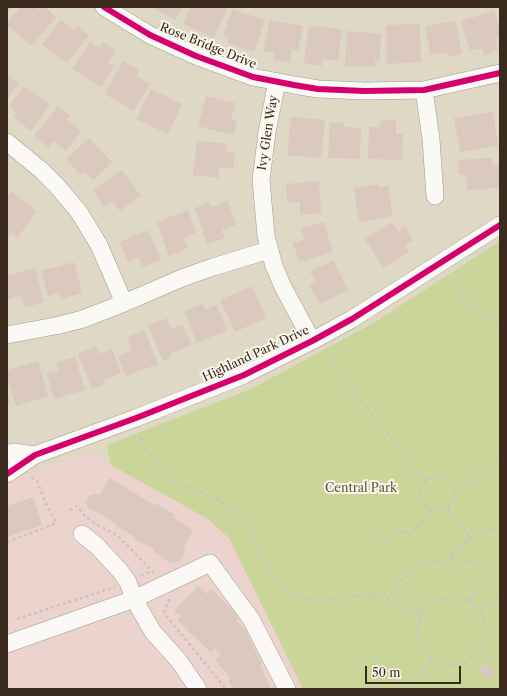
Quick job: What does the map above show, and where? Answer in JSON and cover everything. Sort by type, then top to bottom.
[{"type":"street","name":"Rose Bridge Drive","points":[[104,7],[150,35],[222,66],[253,77],[318,89],[364,92],[424,90],[500,73]]},
{"type":"street","name":"Ivy Glen Way","points":[[277,82],[267,132],[261,180],[264,221],[269,250],[284,287],[312,341]]},
{"type":"street","points":[[424,90],[431,139],[436,196]]},
{"type":"street","points":[[7,142],[41,170],[79,212],[99,245],[124,303]]},
{"type":"street","name":"Highland Park Drive","points":[[7,474],[36,455],[136,418],[244,375],[312,341],[352,319],[500,224]]},
{"type":"street","points":[[7,335],[83,319],[182,278],[269,250]]},
{"type":"street","name":"Highland Park Drive","points":[[7,454],[14,452],[36,455]]},
{"type":"street","points":[[82,534],[97,546],[120,571],[128,582],[134,599],[153,632],[179,661],[198,689]]},
{"type":"street","points":[[7,644],[134,599],[210,563],[251,619],[287,689]]},
{"type":"path","points":[[452,280],[468,304],[500,324]]},
{"type":"path","points":[[329,356],[336,370],[427,482]]},
{"type":"path","points":[[140,438],[148,454],[170,480],[218,499],[246,523],[273,579],[290,594],[314,600],[372,595],[422,615]]},
{"type":"path","points":[[453,497],[500,461]]},
{"type":"path","points":[[7,542],[52,525],[56,522],[47,506],[37,481],[31,477]]},
{"type":"path","points":[[433,478],[447,481],[453,489],[451,504],[447,508],[435,511],[426,507],[421,498],[422,488],[427,482],[433,478]]},
{"type":"path","points":[[447,508],[471,538]]},
{"type":"path","points":[[381,540],[385,544],[403,530],[408,535],[435,511]]},
{"type":"path","points":[[451,559],[454,550],[471,538],[486,530],[500,528]]},
{"type":"path","points":[[387,600],[401,580],[413,570],[428,563],[451,559],[465,560],[486,566]]},
{"type":"path","points":[[470,601],[488,570]]},
{"type":"path","points":[[137,578],[151,571]]},
{"type":"path","points":[[17,619],[120,586]]},
{"type":"path","points":[[366,602],[372,595]]},
{"type":"path","points":[[452,596],[462,597],[470,601],[481,610],[487,628],[483,647],[477,655],[464,663],[453,666],[442,664],[432,659],[424,651],[419,641],[418,630],[422,615],[432,603],[441,598],[452,596]]},
{"type":"path","points":[[481,610],[500,598]]},
{"type":"path","points":[[406,689],[432,659]]},
{"type":"path","points":[[373,687],[379,689]]},
{"type":"shaded area","points":[[88,453],[208,519],[229,538],[303,689],[7,689],[7,481]]},
{"type":"green space","name":"Central Park","points":[[500,241],[500,689],[303,689],[229,538],[208,519],[111,465],[107,445],[251,389],[377,321]]},
{"type":"building","points":[[7,7],[13,7],[7,13]]},
{"type":"building","points":[[20,7],[35,7],[39,10],[41,7],[45,7],[56,17],[32,46],[7,25]]},
{"type":"building","points":[[152,7],[183,7],[175,20]]},
{"type":"building","points":[[191,7],[228,7],[214,38],[183,24]]},
{"type":"building","points":[[232,9],[265,20],[254,52],[227,43],[229,38],[223,36]]},
{"type":"building","points":[[494,11],[500,31],[500,37],[495,39],[498,50],[484,55],[482,48],[470,51],[461,21]]},
{"type":"building","points":[[61,20],[74,30],[77,26],[89,35],[67,63],[42,45]]},
{"type":"building","points":[[270,20],[303,26],[298,51],[292,49],[289,63],[274,60],[275,53],[263,51]]},
{"type":"building","points":[[455,20],[462,54],[448,57],[447,52],[431,55],[425,27]]},
{"type":"building","points":[[420,24],[421,62],[387,64],[386,25]]},
{"type":"building","points":[[309,25],[342,30],[338,61],[323,59],[322,66],[304,63]]},
{"type":"building","points":[[347,31],[381,34],[380,61],[375,60],[375,67],[345,66]]},
{"type":"building","points":[[90,42],[99,48],[103,42],[116,50],[108,63],[114,66],[101,87],[72,69]]},
{"type":"building","points":[[123,61],[139,70],[136,76],[150,84],[134,111],[105,94]]},
{"type":"building","points":[[7,74],[19,84],[7,99]]},
{"type":"building","points":[[24,86],[50,105],[31,131],[13,117],[17,113],[9,106]]},
{"type":"building","points":[[151,89],[182,104],[168,134],[136,119]]},
{"type":"building","points":[[206,96],[235,103],[231,119],[237,120],[233,135],[198,126]]},
{"type":"building","points":[[58,106],[70,116],[67,120],[81,131],[66,151],[53,141],[48,148],[34,136]]},
{"type":"building","points":[[493,112],[498,146],[460,152],[454,118]]},
{"type":"building","points":[[291,117],[325,120],[321,158],[287,155]]},
{"type":"building","points":[[381,120],[396,120],[396,134],[403,134],[402,160],[368,159],[369,127],[380,127]]},
{"type":"building","points":[[330,122],[344,123],[344,127],[361,128],[360,159],[328,158]]},
{"type":"building","points":[[89,138],[112,162],[93,180],[85,172],[81,175],[66,159]]},
{"type":"building","points":[[197,141],[227,144],[226,152],[235,153],[233,169],[220,167],[218,178],[193,175]]},
{"type":"building","points":[[492,158],[493,165],[500,164],[500,188],[467,190],[466,175],[459,175],[458,160]]},
{"type":"building","points":[[122,170],[141,196],[120,211],[113,201],[104,207],[93,190]]},
{"type":"building","points":[[319,181],[321,213],[300,215],[300,202],[287,203],[286,184]]},
{"type":"building","points":[[378,184],[379,187],[388,186],[393,216],[359,222],[354,188]]},
{"type":"building","points":[[11,191],[37,212],[17,238],[11,233],[9,236],[7,234],[7,196]]},
{"type":"building","points":[[228,201],[236,225],[222,229],[225,238],[207,244],[195,208],[209,203],[211,207]]},
{"type":"building","points":[[188,210],[196,233],[184,238],[188,248],[169,256],[157,222]]},
{"type":"building","points":[[324,222],[333,252],[299,262],[293,243],[304,240],[301,228]]},
{"type":"building","points":[[392,222],[398,231],[405,227],[413,240],[405,245],[409,252],[383,268],[365,239]]},
{"type":"building","points":[[148,230],[161,259],[143,267],[139,257],[128,262],[120,242]]},
{"type":"building","points":[[333,260],[348,290],[320,304],[309,285],[315,281],[310,272]]},
{"type":"building","points":[[74,262],[82,293],[61,299],[59,293],[48,296],[41,271]]},
{"type":"building","points":[[35,268],[44,302],[25,308],[21,295],[8,299],[7,275]]},
{"type":"building","points":[[252,286],[266,318],[235,332],[220,300]]},
{"type":"building","points":[[203,304],[205,310],[217,305],[227,330],[197,343],[184,312]]},
{"type":"building","points":[[167,318],[171,329],[183,325],[191,345],[169,354],[170,358],[163,361],[148,326]]},
{"type":"building","points":[[145,331],[158,364],[126,376],[118,356],[132,350],[127,337]]},
{"type":"building","points":[[96,346],[99,354],[112,349],[121,373],[104,380],[105,384],[92,389],[78,354]]},
{"type":"building","points":[[75,357],[85,390],[54,399],[47,374],[58,371],[56,362]]},
{"type":"building","points":[[38,361],[48,396],[16,406],[7,376],[7,370]]},
{"type":"building","points":[[7,394],[10,403],[7,404]]},
{"type":"building","points":[[110,478],[154,505],[155,503],[175,515],[174,518],[193,530],[184,546],[185,552],[180,561],[171,563],[162,558],[154,552],[155,550],[134,538],[135,537],[96,511],[94,512],[88,508],[86,501],[90,495],[100,495]]},
{"type":"building","points":[[33,497],[42,525],[7,537],[7,506]]},
{"type":"building","points":[[198,586],[207,594],[211,589],[239,617],[236,621],[245,629],[262,664],[260,665],[271,689],[234,689],[228,681],[231,679],[215,660],[221,655],[214,648],[211,653],[177,620],[181,616],[174,611]]},
{"type":"building","points":[[486,663],[495,673],[488,680],[479,669]]},
{"type":"cycle path","points":[[104,7],[150,35],[196,56],[253,77],[294,85],[318,89],[364,91],[424,90],[500,73]]},
{"type":"cycle path","points":[[7,474],[35,455],[136,418],[244,375],[312,341],[352,319],[500,225]]}]
